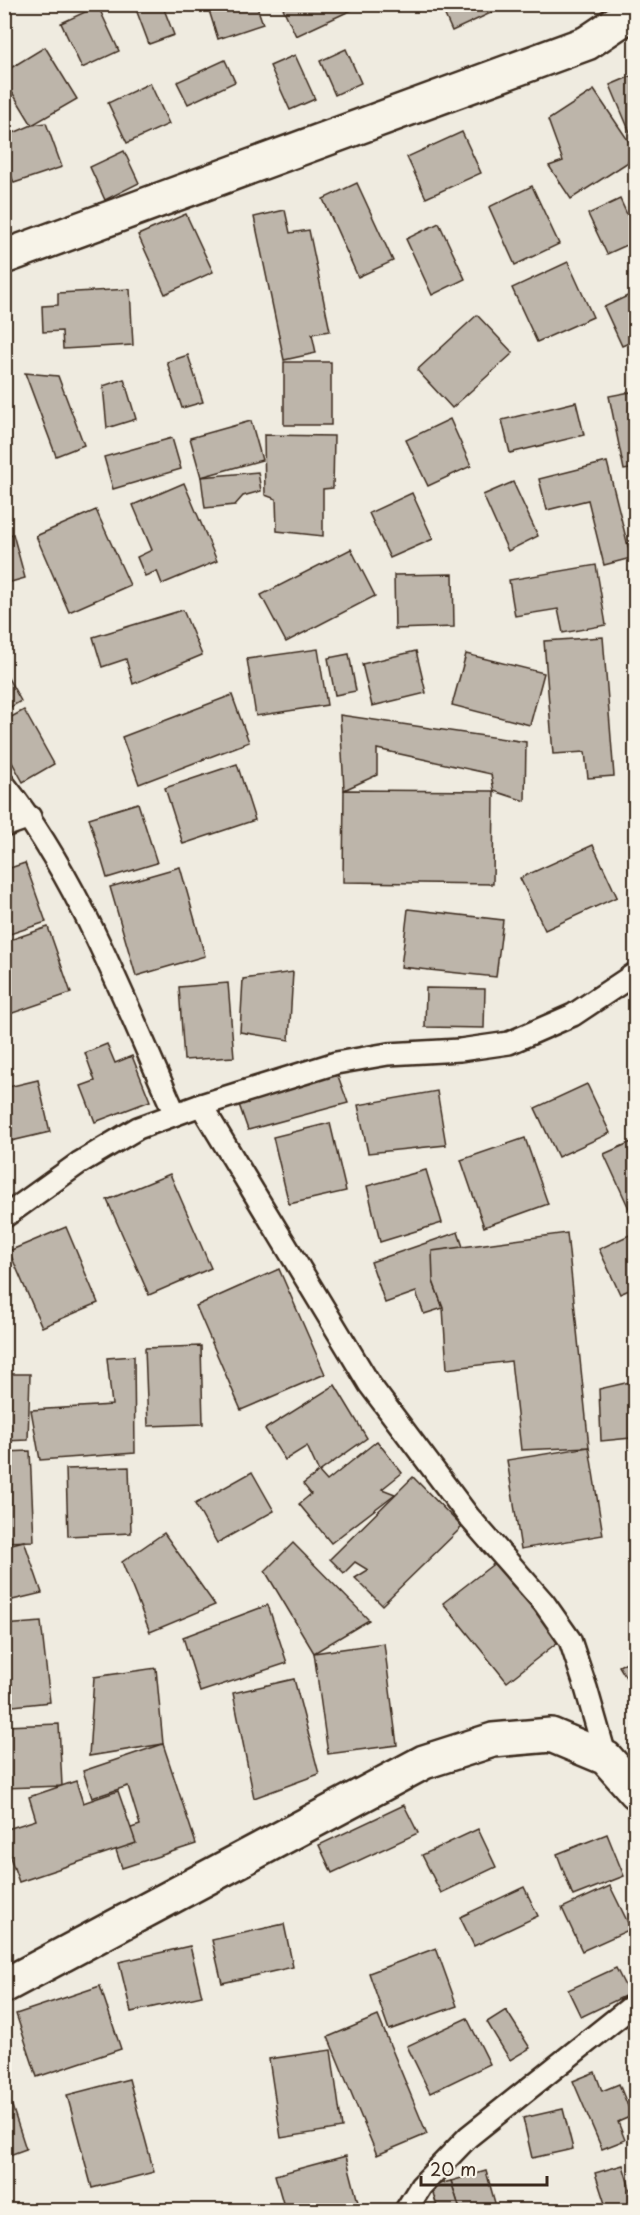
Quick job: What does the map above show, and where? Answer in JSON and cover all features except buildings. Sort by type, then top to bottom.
[{"type":"street","points":[[4,257],[587,43],[636,10]]},
{"type":"street","points":[[4,1986],[424,1762],[493,1740],[551,1735],[606,1758],[636,1792]]},
{"type":"lane","points":[[4,784],[30,817],[87,919],[175,1114]]},
{"type":"lane","points":[[4,826],[30,817]]},
{"type":"lane","points":[[4,1217],[79,1162],[138,1128],[201,1105],[336,1064],[388,1054],[460,1050],[509,1043],[573,1015],[636,973]]},
{"type":"lane","points":[[201,1105],[370,1385],[468,1517],[544,1603],[570,1640],[606,1758]]},
{"type":"lane","points":[[406,2211],[421,2186],[468,2137],[636,2003]]}]
